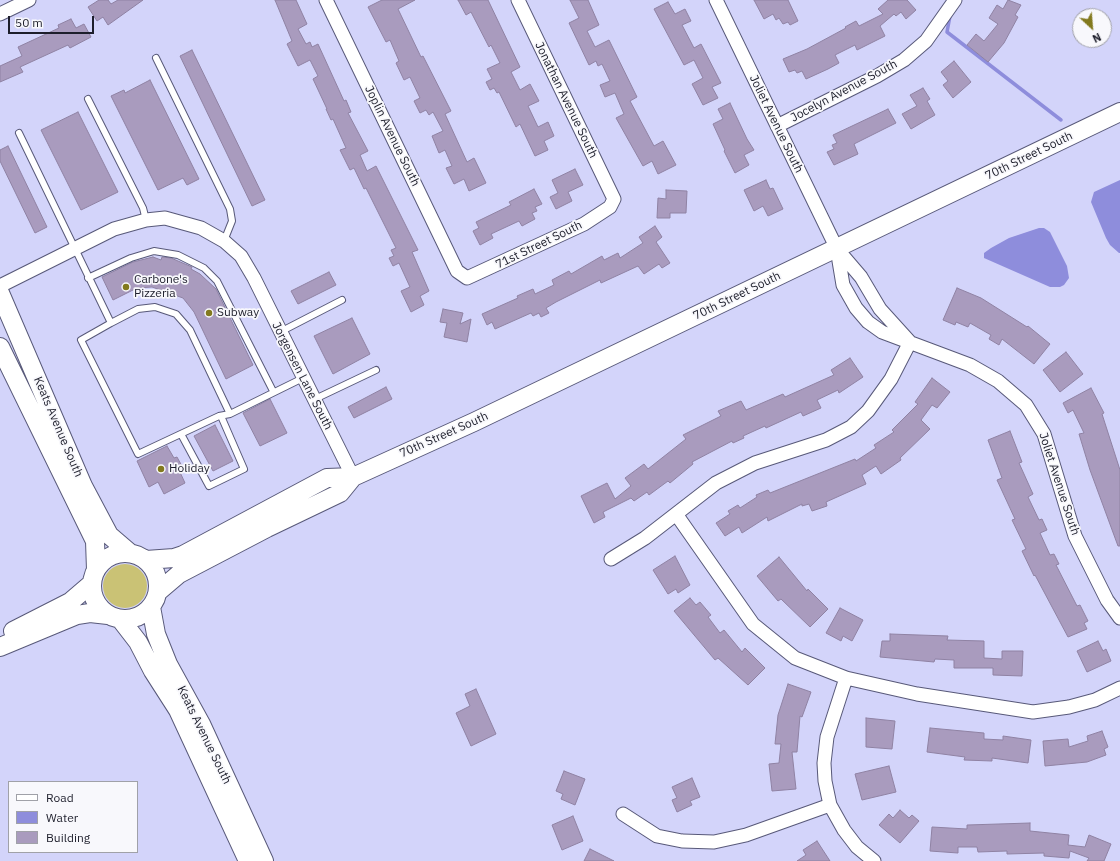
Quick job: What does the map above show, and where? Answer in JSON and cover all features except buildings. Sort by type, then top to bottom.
[{"type":"main road","name":"70th Street South","points":[[146,560],[174,558],[183,555],[327,478],[353,477],[474,422],[1120,112]]},
{"type":"main road","name":"Keats Avenue South","points":[[0,293],[83,486],[109,535],[130,553]]},
{"type":"main road","name":"Keats Avenue South","points":[[0,347],[94,538],[94,577]]},
{"type":"main road","name":"70th Street South","points":[[159,591],[178,574],[267,528],[340,493],[353,477]]},
{"type":"main road","points":[[0,635],[12,631],[70,602],[94,577],[110,556],[120,553],[130,553],[146,560],[154,568],[158,579],[159,591],[152,607],[143,615],[133,619],[90,613],[77,615],[0,647]]},
{"type":"main road","points":[[94,577],[95,602],[115,617]]},
{"type":"main road","name":"Keats Avenue South","points":[[152,607],[156,634],[168,664],[201,724],[264,861]]},
{"type":"main road","name":"Keats Avenue South","points":[[115,617],[138,642],[153,671],[178,710],[248,861]]},
{"type":"street","points":[[0,14],[29,0]]},
{"type":"street","name":"Joplin Avenue South","points":[[326,0],[459,272]]},
{"type":"street","name":"Jonathan Avenue South","points":[[518,0],[614,199]]},
{"type":"street","name":"Joliet Avenue South","points":[[716,0],[837,249],[860,276],[880,309],[910,342]]},
{"type":"street","name":"Jocelyn Avenue South","points":[[777,126],[877,76],[904,60],[926,41],[955,0]]},
{"type":"street","name":"71st Street South","points":[[459,272],[467,278],[472,278],[584,224],[610,207],[614,199]]},
{"type":"street","name":"Jorgensen Lane South","points":[[0,286],[114,229],[146,220],[165,218],[201,228],[224,241],[241,256],[254,278],[353,477]]},
{"type":"street","name":"Joliet Avenue South","points":[[837,249],[843,285],[856,308],[868,322],[882,332],[970,365],[1004,386],[1026,405],[1044,434],[1075,536],[1107,600],[1120,618]]},
{"type":"street","points":[[611,559],[645,538],[716,483],[755,463],[826,440],[851,427],[868,412],[891,379],[910,342]]},
{"type":"street","points":[[676,514],[753,624],[795,658],[846,678],[917,694],[1033,712],[1069,707],[1095,700],[1120,688]]},
{"type":"street","points":[[846,678],[829,730],[825,753],[824,776],[830,805],[850,839],[874,861]]},
{"type":"street","points":[[622,814],[657,836],[682,841],[714,842],[746,835],[830,805]]},
{"type":"lane","points":[[156,58],[230,209],[232,221],[224,241]]},
{"type":"lane","points":[[88,99],[143,208],[146,220]]},
{"type":"lane","points":[[19,133],[111,323]]},
{"type":"lane","points":[[88,278],[131,258],[154,251],[178,256],[204,268],[217,281],[273,391]]},
{"type":"lane","points":[[280,332],[342,300]]},
{"type":"lane","points":[[230,414],[190,330],[176,314],[155,306],[138,309],[81,340],[138,454],[220,416],[230,414],[273,391],[303,378]]},
{"type":"lane","points":[[315,399],[376,370]]},
{"type":"lane","points":[[181,434],[209,486],[244,469],[220,416]]},
{"type":"shaded area","points":[[125,564],[137,568],[143,574],[147,586],[143,598],[137,604],[125,608],[113,604],[107,598],[103,586],[107,574],[113,568]]},
{"type":"water","points":[[1120,180],[1119,253],[1110,245],[1106,238],[1091,202],[1094,192]]},
{"type":"water","points":[[1039,228],[1044,228],[1050,232],[1067,266],[1069,278],[1064,285],[1060,287],[1050,287],[984,258],[984,253],[1009,238]]},
{"type":"waterway","points":[[950,16],[947,32],[1061,120]]},
{"type":"place","name":"Carbone's Pizzeria","points":[[126,287]]},
{"type":"place","name":"Subway","points":[[209,313]]},
{"type":"place","name":"Holiday","points":[[161,469]]}]
